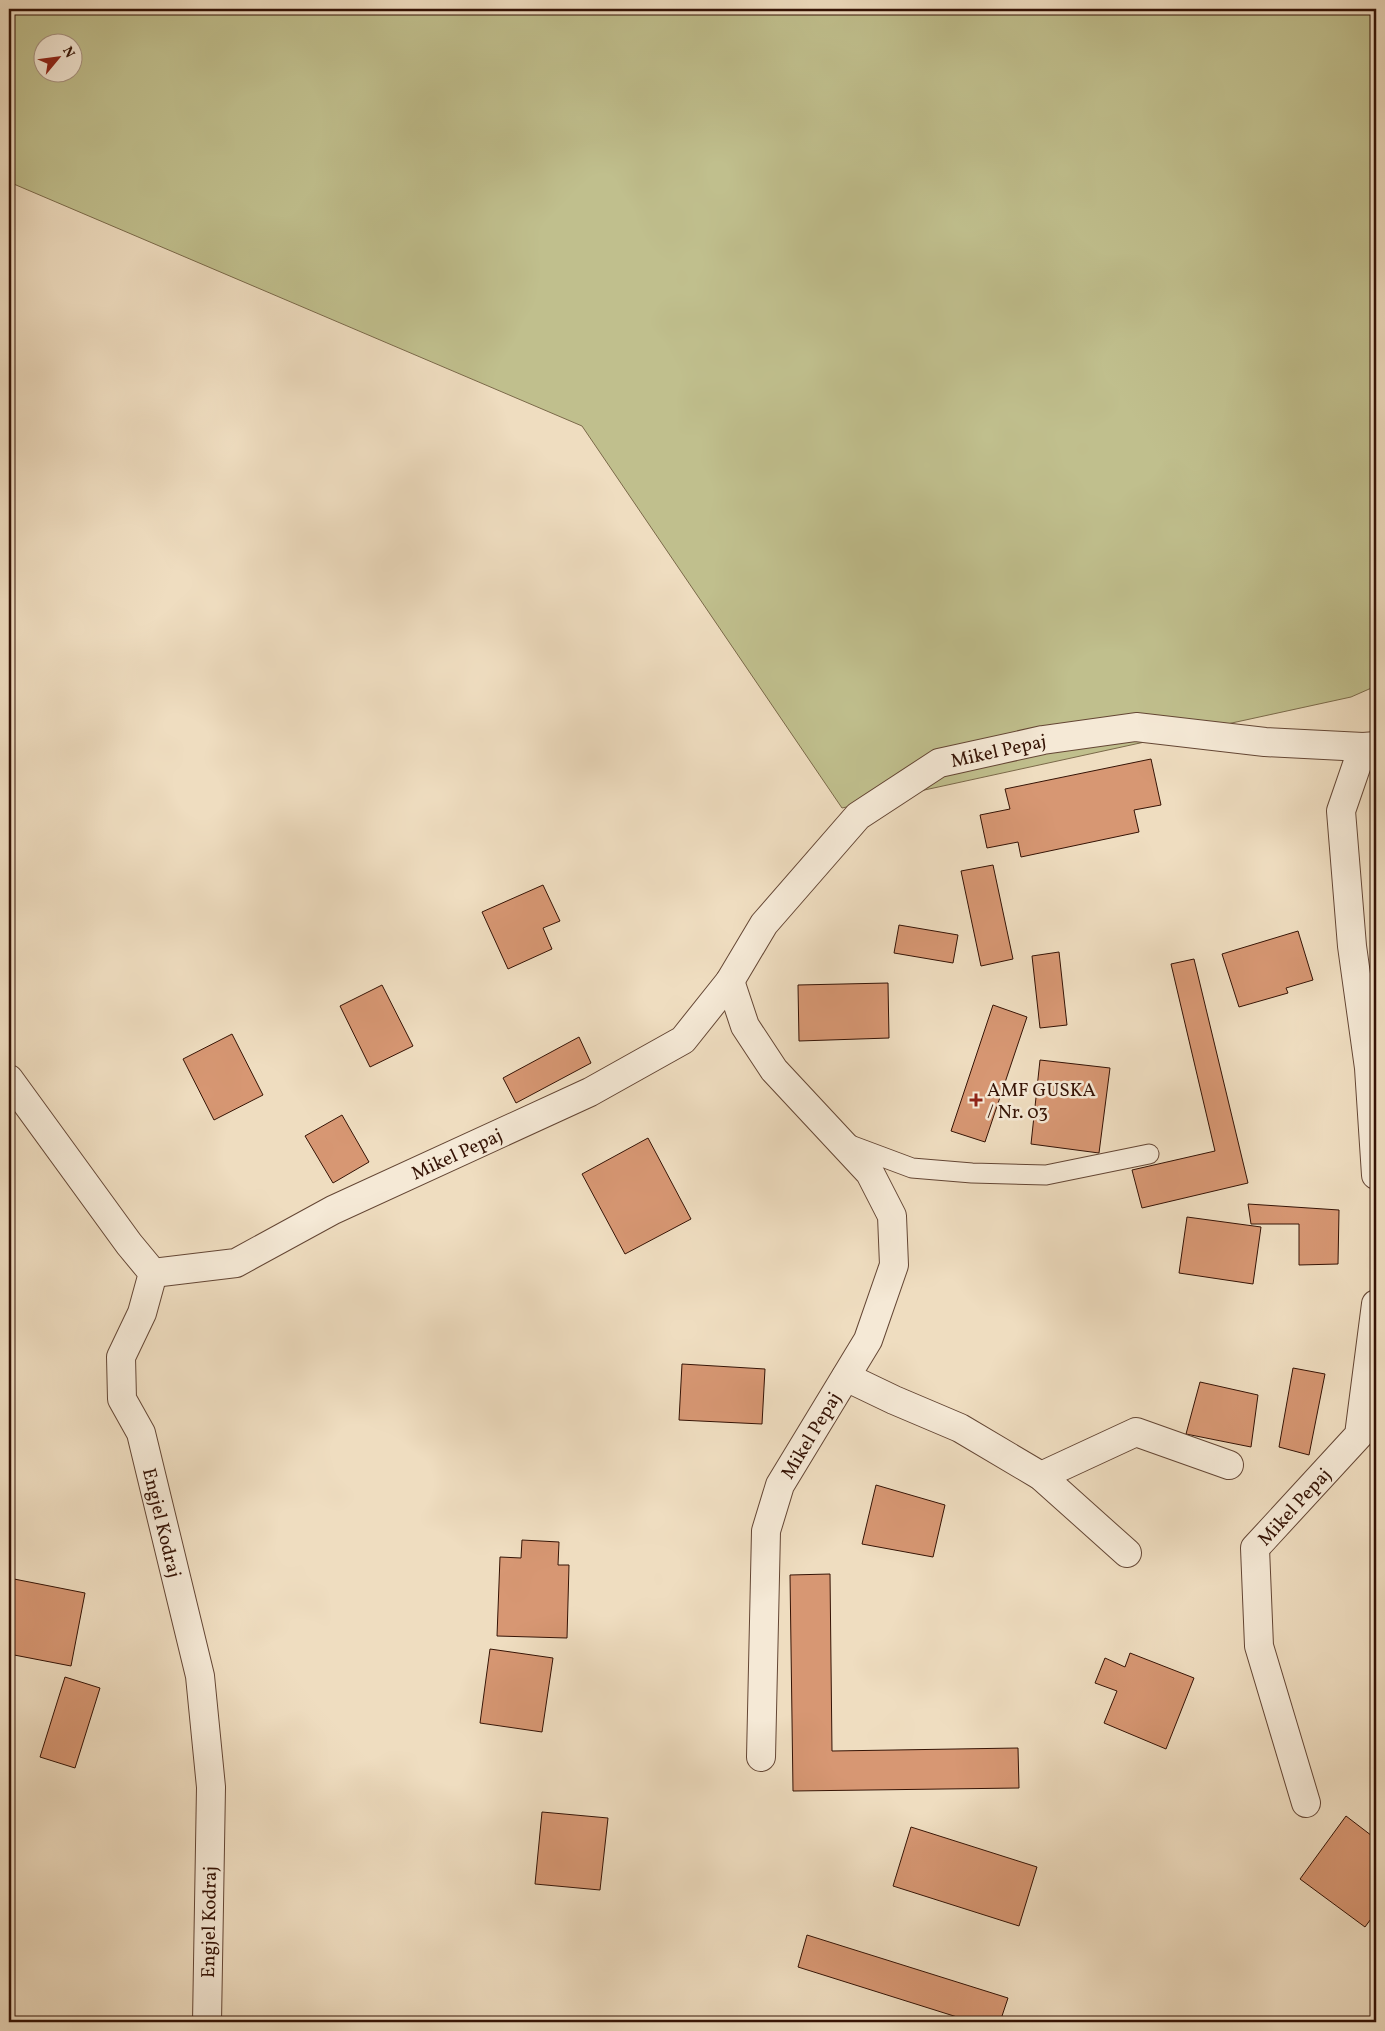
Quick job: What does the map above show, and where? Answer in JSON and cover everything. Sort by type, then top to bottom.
[{"type":"street","name":"Mikel Pepaj","points":[[153,1273],[236,1263],[334,1210],[590,1092],[683,1040],[730,981],[764,924],[858,816],[939,763],[1043,740],[1136,726],[1265,742],[1370,746],[1341,811],[1352,946],[1369,1068],[1376,1175]]},
{"type":"street","name":"Mikel Pepaj","points":[[730,981],[746,1026],[774,1070],[870,1174],[892,1216],[894,1265],[868,1340],[780,1485],[766,1531],[761,1757]]},
{"type":"street","points":[[9,1079],[124,1237],[153,1273]]},
{"type":"street","name":"Engjel Kodraj","points":[[153,1273],[142,1313],[121,1357],[122,1400],[141,1433],[200,1676],[211,1787],[207,2022]]},
{"type":"street","name":"Mikel Pepaj","points":[[1306,1803],[1260,1646],[1255,1548],[1359,1435],[1376,1304]]},
{"type":"street","points":[[846,1376],[894,1400],[960,1428],[1041,1476],[1127,1553]]},
{"type":"street","points":[[1041,1476],[1136,1432],[1229,1465]]},
{"type":"lane","name":"Mikel Pepaj","points":[[839,1141],[912,1168],[972,1173],[1046,1175],[1149,1154]]},
{"type":"shaded area","points":[[9,9],[1376,9],[1376,686],[1351,697],[842,808],[582,426],[9,182]]},
{"type":"building","points":[[1151,759],[1161,805],[1134,810],[1139,832],[1021,857],[1018,842],[987,848],[980,815],[1010,809],[1005,789]]},
{"type":"building","points":[[993,865],[1013,959],[981,966],[961,871]]},
{"type":"building","points":[[543,885],[560,921],[543,928],[552,949],[508,969],[482,912]]},
{"type":"building","points":[[899,925],[958,935],[953,963],[894,953]]},
{"type":"building","points":[[1298,931],[1313,980],[1286,988],[1288,993],[1239,1007],[1222,954]]},
{"type":"building","points":[[1059,952],[1067,1025],[1040,1028],[1032,956]]},
{"type":"building","points":[[1194,959],[1248,1183],[1142,1208],[1132,1170],[1215,1151],[1171,964]]},
{"type":"building","points":[[888,983],[889,1038],[799,1041],[798,985]]},
{"type":"building","points":[[382,985],[413,1046],[370,1067],[340,1006]]},
{"type":"building","points":[[993,1005],[1027,1017],[985,1142],[951,1131]]},
{"type":"building","points":[[232,1034],[263,1095],[214,1120],[183,1059]]},
{"type":"building","points":[[579,1037],[591,1063],[516,1103],[503,1078]]},
{"type":"building","points":[[1040,1060],[1110,1068],[1099,1153],[1031,1144]]},
{"type":"building","points":[[342,1115],[369,1162],[333,1183],[305,1136]]},
{"type":"building","points":[[648,1138],[691,1219],[625,1254],[582,1174]]},
{"type":"building","points":[[1248,1204],[1339,1210],[1338,1264],[1299,1265],[1299,1224],[1251,1224]]},
{"type":"building","points":[[1187,1217],[1261,1227],[1253,1284],[1179,1273]]},
{"type":"building","points":[[682,1364],[765,1369],[762,1424],[679,1420]]},
{"type":"building","points":[[1293,1368],[1325,1374],[1309,1455],[1279,1447]]},
{"type":"building","points":[[1200,1382],[1258,1395],[1251,1447],[1186,1434]]},
{"type":"building","points":[[876,1485],[945,1505],[933,1557],[862,1544]]},
{"type":"building","points":[[522,1540],[559,1542],[558,1565],[569,1565],[567,1638],[497,1636],[500,1557],[521,1558]]},
{"type":"building","points":[[830,1574],[832,1751],[1018,1748],[1019,1788],[793,1791],[790,1575]]},
{"type":"building","points":[[9,1578],[85,1593],[71,1666],[9,1654]]},
{"type":"building","points":[[490,1649],[553,1658],[542,1732],[480,1723]]},
{"type":"building","points":[[1130,1653],[1194,1678],[1166,1749],[1104,1723],[1117,1691],[1095,1683],[1105,1658],[1125,1667]]},
{"type":"building","points":[[65,1677],[100,1688],[75,1768],[40,1757]]},
{"type":"building","points":[[542,1812],[608,1818],[600,1890],[535,1884]]},
{"type":"building","points":[[1346,1816],[1376,1839],[1376,1912],[1365,1927],[1300,1879]]},
{"type":"building","points":[[911,1827],[1037,1867],[1019,1926],[893,1886]]},
{"type":"building","points":[[807,1935],[1008,1998],[1000,2022],[973,2022],[798,1967]]},
{"type":"place","name":"AMF GUSKA / Nr. 03","points":[[976,1100]]}]
